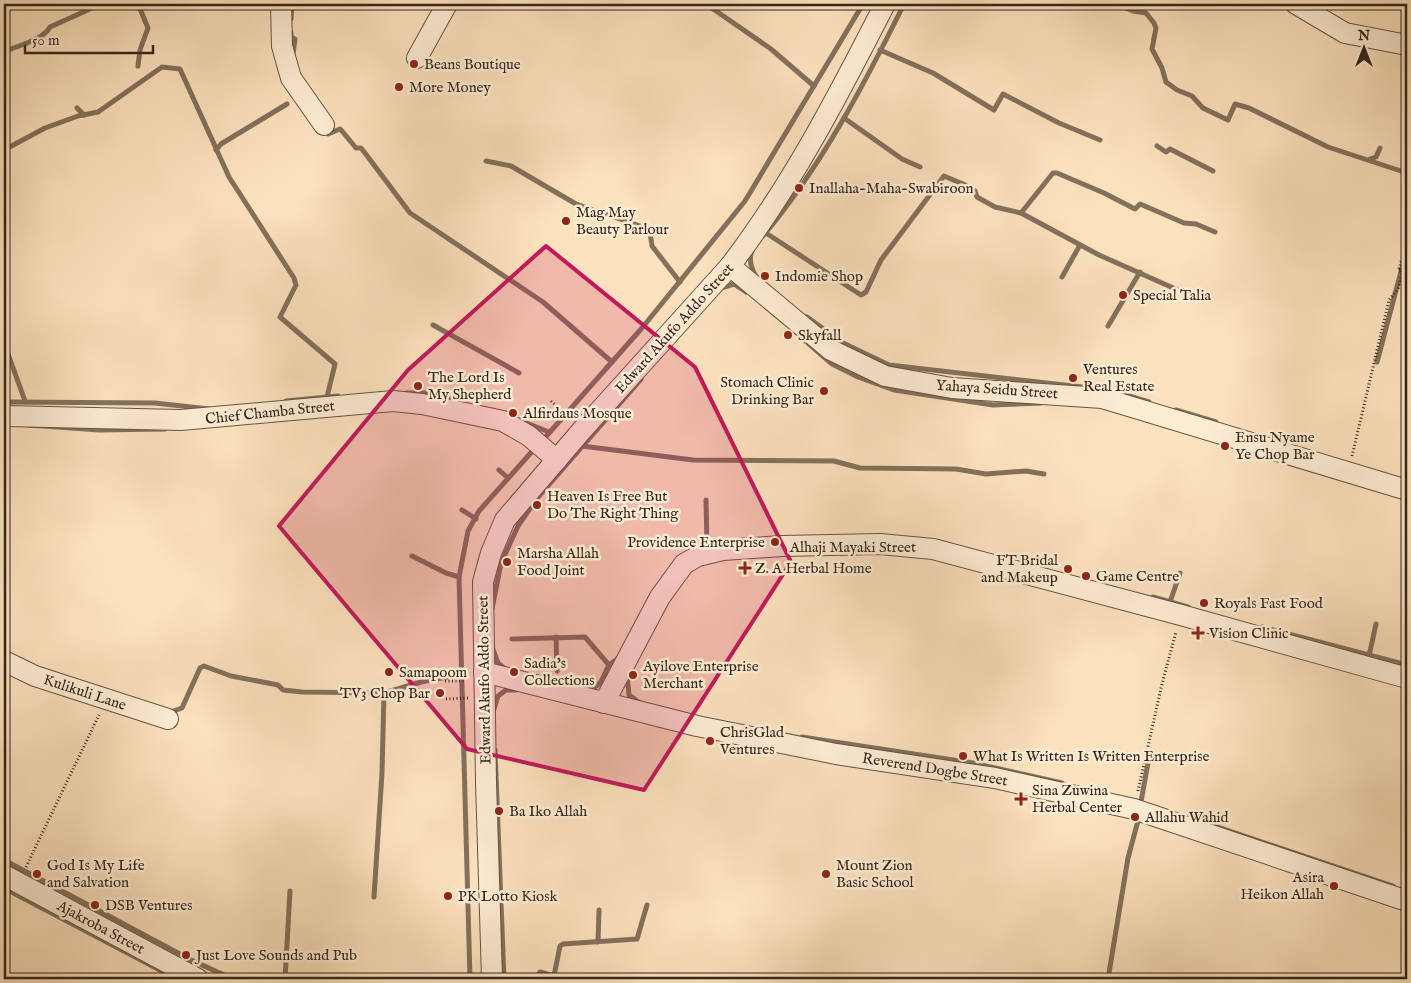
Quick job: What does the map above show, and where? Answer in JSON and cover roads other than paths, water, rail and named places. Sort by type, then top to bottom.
[{"type":"street","points":[[281,4],[282,46],[291,78],[324,125]]},
{"type":"street","points":[[417,58],[447,4]]},
{"type":"street","name":"Edward Akufo Addo Street","points":[[492,979],[477,676],[483,582],[491,554],[505,520],[551,454],[730,266],[770,211],[792,177],[885,4]]},
{"type":"street","points":[[1296,4],[1345,34],[1407,45]]},
{"type":"street","name":"Yahaya Seidu Street","points":[[730,266],[831,350],[885,376],[952,388],[1102,398],[1407,490]]},
{"type":"street","name":"Chief Chamba Street","points":[[4,416],[180,420],[393,400],[422,404],[503,421],[529,436],[551,454]]},
{"type":"street","name":"Alhaji Mayaki Street","points":[[604,703],[660,597],[684,564],[698,556],[723,550],[880,544],[933,549],[1407,678]]},
{"type":"street","name":"Kulikuli Lane","points":[[4,661],[36,676],[168,719]]},
{"type":"street","name":"Reverend Dogbe Street","points":[[477,676],[781,743],[995,778],[1134,810],[1407,901]]},
{"type":"street","name":"Ajakroba Street","points":[[11,879],[198,979]]},
{"type":"waterway","points":[[4,52],[36,39],[50,27],[101,4]]},
{"type":"waterway","points":[[138,4],[148,28],[140,50],[138,66]]},
{"type":"waterway","points":[[291,19],[292,4]]},
{"type":"waterway","points":[[706,4],[771,49],[814,86]]},
{"type":"waterway","points":[[542,441],[642,328],[745,201],[863,4]]},
{"type":"waterway","points":[[763,236],[784,210],[823,154],[857,95],[904,4]]},
{"type":"waterway","points":[[1116,4],[1133,11],[1146,13],[1156,28],[1152,49],[1162,68],[1166,82],[1177,90],[1192,96],[1203,108],[1228,120],[1235,104],[1249,108],[1328,147],[1407,173]]},
{"type":"waterway","points":[[291,33],[291,37],[295,39],[293,54]]},
{"type":"waterway","points":[[880,50],[933,73],[994,110],[1003,94],[1059,123],[1100,140]]},
{"type":"waterway","points":[[4,150],[45,128],[78,116],[98,112],[162,67],[180,69],[229,177],[294,278],[296,285],[280,317],[335,364],[327,397]]},
{"type":"waterway","points":[[216,150],[221,144],[287,104]]},
{"type":"waterway","points":[[77,108],[84,115]]},
{"type":"waterway","points":[[844,118],[902,159],[920,167]]},
{"type":"waterway","points":[[325,132],[328,134],[340,129],[356,148],[361,148],[410,213],[543,302],[612,362]]},
{"type":"waterway","points":[[1157,146],[1166,152],[1170,149],[1213,171]]},
{"type":"waterway","points":[[1370,159],[1376,157],[1380,148]]},
{"type":"waterway","points":[[486,161],[511,166],[576,204],[643,227],[650,232],[652,246],[680,282]]},
{"type":"waterway","points":[[1021,213],[1053,173],[1057,173],[1104,193],[1135,209],[1140,204],[1184,223],[1196,224],[1215,232]]},
{"type":"waterway","points":[[766,233],[861,295],[866,292],[881,260],[944,176],[975,191],[977,197],[995,207],[1021,213],[1099,255],[1198,299]]},
{"type":"waterway","points":[[1062,277],[1080,245]]},
{"type":"waterway","points":[[1377,362],[1407,249]]},
{"type":"waterway","points":[[752,251],[751,265],[757,278]]},
{"type":"waterway","points":[[1108,326],[1140,272]]},
{"type":"waterway","points":[[721,288],[734,284],[746,292]]},
{"type":"waterway","points":[[807,317],[843,343],[889,365],[1091,388]]},
{"type":"waterway","points":[[433,325],[519,373]]},
{"type":"waterway","points":[[801,337],[832,364],[858,377],[894,390],[993,405],[1041,403]]},
{"type":"waterway","points":[[7,351],[25,401]]},
{"type":"waterway","points":[[492,609],[501,563],[518,526],[538,497],[641,379]]},
{"type":"waterway","points":[[406,393],[428,393],[454,401]]},
{"type":"waterway","points":[[1119,393],[1149,402]]},
{"type":"waterway","points":[[286,401],[338,396]]},
{"type":"waterway","points":[[4,402],[155,403],[209,409]]},
{"type":"waterway","points":[[1176,410],[1216,422]]},
{"type":"waterway","points":[[519,420],[549,432]]},
{"type":"waterway","points":[[29,425],[99,430],[165,429]]},
{"type":"waterway","points":[[582,446],[693,460],[834,461],[860,468],[956,469],[986,474],[1026,471],[1044,474]]},
{"type":"waterway","points":[[470,979],[459,577],[468,531],[479,511],[536,447]]},
{"type":"waterway","points":[[499,470],[508,478]]},
{"type":"waterway","points":[[706,500],[707,547]]},
{"type":"waterway","points":[[462,510],[476,519]]},
{"type":"waterway","points":[[412,556],[446,573],[459,577]]},
{"type":"waterway","points":[[1170,602],[1180,573]]},
{"type":"waterway","points":[[1153,597],[1188,607]]},
{"type":"waterway","points":[[1369,656],[1376,624]]},
{"type":"waterway","points":[[1262,627],[1407,665]]},
{"type":"waterway","points":[[556,637],[557,671]]},
{"type":"waterway","points":[[512,639],[585,637],[609,665]]},
{"type":"waterway","points":[[492,647],[498,663],[505,669]]},
{"type":"waterway","points":[[585,689],[599,684],[609,665],[619,658]]},
{"type":"waterway","points":[[168,713],[182,708],[200,668],[204,666],[231,676],[278,685],[283,690],[302,692],[384,693],[421,682],[462,674]]},
{"type":"waterway","points":[[627,674],[629,695],[640,703]]},
{"type":"waterway","points":[[494,709],[498,696],[506,690],[516,690]]},
{"type":"waterway","points":[[374,897],[382,773],[384,693]]},
{"type":"waterway","points":[[802,737],[973,763],[1062,783]]},
{"type":"waterway","points":[[495,750],[504,979]]},
{"type":"waterway","points":[[1141,802],[1149,757]]},
{"type":"waterway","points":[[1108,979],[1128,858],[1139,817]]},
{"type":"waterway","points":[[1191,818],[1393,886]]},
{"type":"waterway","points":[[4,860],[191,960],[233,979]]},
{"type":"waterway","points":[[4,888],[177,979]]},
{"type":"waterway","points":[[285,979],[290,891]]},
{"type":"waterway","points":[[536,979],[540,972],[554,976],[560,946],[563,944],[637,939],[647,905]]},
{"type":"waterway","points":[[598,942],[599,910]]},
{"type":"place","name":"Beans Boutique","points":[[414,64]]},
{"type":"place","name":"More Money","points":[[399,87]]},
{"type":"place","name":"Inallaha-Maha-Swabiroon","points":[[799,188]]},
{"type":"place","name":"Mag May Beauty Parlour","points":[[566,221]]},
{"type":"place","name":"Indomie Shop","points":[[765,276]]},
{"type":"place","name":"Special Talia","points":[[1123,295]]},
{"type":"place","name":"Skyfall","points":[[788,335]]},
{"type":"place","name":"Ventures Real Estate","points":[[1073,378]]},
{"type":"place","name":"The Lord Is My Shepherd","points":[[418,386]]},
{"type":"place","name":"Stomach Clinic Drinking Bar","points":[[824,391]]},
{"type":"place","name":"Alfirdaus Mosque","points":[[513,413]]},
{"type":"place","name":"Ensu Nyame Ye Chop Bar","points":[[1225,446]]},
{"type":"place","name":"Heaven Is Free But Do The Right Thing","points":[[537,505]]},
{"type":"place","name":"Providence Enterprise","points":[[775,542]]},
{"type":"place","name":"Marsha Allah Food Joint","points":[[507,562]]},
{"type":"place","name":"Z. A Herbal Home","points":[[745,568]]},
{"type":"place","name":"FT Bridal and Makeup","points":[[1068,569]]},
{"type":"place","name":"Game Centre","points":[[1086,576]]},
{"type":"place","name":"Royals Fast Food","points":[[1204,603]]},
{"type":"place","name":"Vision Clinic","points":[[1198,633]]},
{"type":"place","name":"Samapoom","points":[[389,672]]},
{"type":"place","name":"Sadia's Collections","points":[[514,672]]},
{"type":"place","name":"Ayilove Enterprise Merchant","points":[[633,675]]},
{"type":"place","name":"TV3 Chop Bar","points":[[440,693]]},
{"type":"place","name":"ChrisGlad Ventures","points":[[710,741]]},
{"type":"place","name":"What Is Written Is Written Enterprise","points":[[963,756]]},
{"type":"place","name":"Sina Zuwina Herbal Center","points":[[1021,799]]},
{"type":"place","name":"Ba Iko Allah","points":[[499,811]]},
{"type":"place","name":"Allahu Wahid","points":[[1135,817]]},
{"type":"place","name":"God Is My Life and Salvation","points":[[37,874]]},
{"type":"place","name":"Mount Zion Basic School","points":[[826,874]]},
{"type":"place","name":"Asira Heikon Allah","points":[[1334,886]]},
{"type":"place","name":"PK Lotto Kiosk","points":[[448,896]]},
{"type":"place","name":"DSB Ventures","points":[[95,905]]},
{"type":"place","name":"Just Love Sounds and Pub","points":[[186,955]]}]
